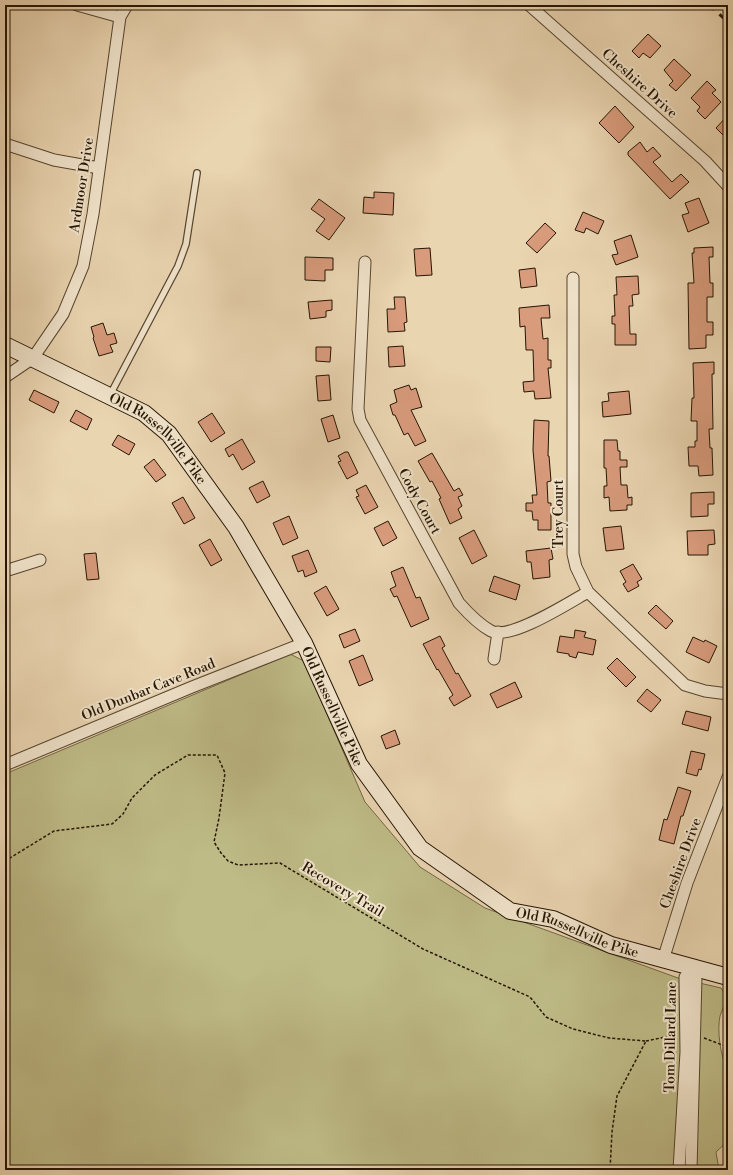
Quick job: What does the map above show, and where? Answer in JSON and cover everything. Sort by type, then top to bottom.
[{"type":"street","points":[[77,5],[120,17]]},
{"type":"street","name":"Ardmoor Drive","points":[[33,358],[63,314],[83,266],[93,214],[120,17],[127,5]]},
{"type":"street","name":"Cheshire Drive","points":[[529,5],[705,161],[728,186]]},
{"type":"street","points":[[5,144],[54,160],[99,168]]},
{"type":"street","name":"Cody Court","points":[[365,262],[358,410],[360,420],[459,603],[469,614],[492,632],[498,632]]},
{"type":"street","name":"Trey Court","points":[[574,278],[573,554],[576,567],[588,592],[685,685],[705,691],[728,694]]},
{"type":"street","name":"Old Russellville Pike","points":[[5,345],[110,395],[144,413],[169,434],[236,527],[304,642],[359,764],[420,848],[510,912],[553,919],[611,945],[728,977]]},
{"type":"street","points":[[5,377],[33,358]]},
{"type":"street","points":[[5,572],[40,560]]},
{"type":"street","points":[[494,659],[498,632],[523,628],[588,592]]},
{"type":"street","name":"Old Dunbar Cave Road","points":[[5,765],[304,642]]},
{"type":"street","name":"Cheshire Drive","points":[[663,960],[687,883],[728,777]]},
{"type":"street","name":"Tom Dillard Lane","points":[[679,1170],[686,1052],[685,977],[694,967]]},
{"type":"street","name":"Tom Dillard Lane","points":[[691,1170],[696,977],[694,967]]},
{"type":"lane","points":[[110,395],[178,266],[186,244],[197,173]]},
{"type":"path","name":"Recovery Trail","points":[[5,861],[54,831],[112,824],[123,814],[132,798],[155,775],[188,755],[217,755],[225,773],[214,842],[228,861],[238,865],[280,863],[423,949],[530,996],[546,1017],[573,1029],[609,1038],[646,1041],[617,1096],[612,1132],[610,1170]]},
{"type":"shaded area","points":[[290,654],[304,661],[365,802],[420,867],[485,908],[678,978],[721,988],[727,997],[720,1016],[719,1028],[721,1051],[728,1069],[728,1141],[716,1152],[719,1170],[5,1170],[5,774]]},
{"type":"building","points":[[648,34],[661,46],[650,58],[643,53],[639,58],[632,51]]},
{"type":"building","points":[[674,59],[691,75],[676,91],[669,85],[673,81],[664,70]]},
{"type":"building","points":[[707,81],[716,90],[712,93],[721,102],[705,119],[697,111],[700,107],[691,98]]},
{"type":"building","points":[[615,106],[634,127],[619,143],[599,123]]},
{"type":"building","points":[[728,115],[728,140],[716,128]]},
{"type":"building","points":[[640,142],[647,152],[653,147],[661,156],[653,162],[672,182],[681,174],[689,182],[670,199],[628,155],[628,152]]},
{"type":"building","points":[[374,192],[394,193],[393,215],[363,213],[364,197],[374,198]]},
{"type":"building","points":[[699,198],[709,223],[688,232],[682,215],[689,213],[685,203]]},
{"type":"building","points":[[319,199],[345,218],[329,240],[316,231],[325,219],[311,209]]},
{"type":"building","points":[[583,212],[604,221],[598,234],[586,228],[584,233],[575,230]]},
{"type":"building","points":[[545,223],[556,233],[537,253],[526,243]]},
{"type":"building","points":[[631,235],[638,257],[616,265],[612,255],[618,254],[614,241]]},
{"type":"building","points":[[713,247],[713,257],[709,257],[710,283],[713,283],[713,297],[707,297],[707,322],[713,322],[713,335],[706,335],[706,348],[689,349],[688,283],[694,283],[692,253],[694,253],[694,248]]},
{"type":"building","points":[[430,248],[432,275],[416,276],[414,249]]},
{"type":"building","points":[[305,257],[333,258],[333,270],[325,270],[325,281],[305,280]]},
{"type":"building","points":[[535,268],[537,286],[521,288],[519,270]]},
{"type":"building","points":[[638,276],[639,294],[632,295],[633,306],[629,306],[630,334],[636,334],[636,345],[615,345],[615,324],[612,324],[612,316],[615,316],[614,295],[617,295],[616,277]]},
{"type":"building","points":[[394,297],[405,297],[407,322],[404,323],[405,331],[388,332],[387,309],[395,309]]},
{"type":"building","points":[[332,300],[332,310],[326,311],[326,317],[310,319],[308,302]]},
{"type":"building","points":[[549,305],[550,318],[541,318],[543,339],[548,338],[548,360],[551,360],[551,368],[548,368],[551,398],[535,399],[534,391],[524,392],[523,382],[534,381],[533,350],[526,350],[525,326],[520,327],[519,308]]},
{"type":"building","points":[[103,323],[107,335],[114,333],[117,343],[110,345],[113,352],[99,356],[91,327]]},
{"type":"building","points":[[403,346],[405,366],[389,367],[388,347]]},
{"type":"building","points":[[316,347],[331,347],[330,362],[316,361]]},
{"type":"building","points":[[714,362],[714,374],[712,374],[713,429],[709,429],[710,448],[712,448],[713,475],[699,476],[698,466],[689,466],[688,447],[695,447],[695,441],[697,441],[697,421],[691,421],[692,398],[694,398],[693,363]]},
{"type":"building","points":[[329,375],[331,400],[318,401],[316,376]]},
{"type":"building","points":[[409,385],[411,390],[416,388],[422,407],[411,410],[426,441],[415,446],[408,433],[404,435],[395,415],[393,415],[390,405],[397,402],[394,390]]},
{"type":"building","points":[[34,390],[59,402],[54,413],[29,400]]},
{"type":"building","points":[[629,391],[631,414],[603,417],[602,402],[609,401],[608,393]]},
{"type":"building","points":[[76,410],[92,419],[87,430],[70,421]]},
{"type":"building","points":[[212,413],[225,433],[211,442],[198,422]]},
{"type":"building","points":[[333,415],[340,438],[328,442],[321,419]]},
{"type":"building","points":[[534,420],[549,421],[548,456],[551,481],[547,482],[548,503],[551,503],[551,530],[538,530],[538,520],[533,520],[532,511],[526,511],[526,503],[533,503],[532,495],[537,495],[533,450]]},
{"type":"building","points":[[118,435],[135,444],[129,455],[112,445]]},
{"type":"building","points":[[242,439],[255,462],[242,470],[233,454],[229,457],[225,449]]},
{"type":"building","points":[[604,440],[617,440],[618,451],[620,451],[620,460],[627,460],[627,467],[620,467],[621,485],[627,485],[628,498],[632,497],[632,505],[627,505],[627,510],[610,511],[609,497],[604,498],[604,486],[607,486],[606,468],[604,468]]},
{"type":"building","points":[[348,452],[358,473],[347,479],[338,462],[341,461],[338,456]]},
{"type":"building","points":[[432,453],[454,491],[459,488],[463,495],[458,497],[462,506],[458,509],[462,518],[450,524],[439,499],[441,498],[432,481],[430,482],[418,461]]},
{"type":"building","points":[[154,459],[166,475],[156,482],[144,467]]},
{"type":"building","points":[[263,481],[270,496],[257,503],[249,488]]},
{"type":"building","points":[[366,485],[378,507],[365,514],[356,497],[359,496],[356,490]]},
{"type":"building","points":[[714,492],[714,504],[708,504],[708,516],[691,517],[691,493]]},
{"type":"building","points":[[183,497],[195,518],[184,524],[172,503]]},
{"type":"building","points":[[289,516],[298,538],[283,545],[273,523]]},
{"type":"building","points":[[388,521],[397,538],[383,546],[374,528]]},
{"type":"building","points":[[621,526],[624,549],[606,551],[603,528]]},
{"type":"building","points":[[474,530],[487,556],[472,564],[459,538]]},
{"type":"building","points":[[714,530],[715,544],[708,545],[708,555],[688,555],[687,531]]},
{"type":"building","points":[[210,539],[222,560],[211,566],[199,545]]},
{"type":"building","points":[[551,548],[553,559],[549,560],[550,577],[533,579],[531,562],[527,562],[526,551]]},
{"type":"building","points":[[308,550],[317,572],[305,577],[303,570],[298,572],[292,556]]},
{"type":"building","points":[[96,553],[99,579],[87,580],[84,554]]},
{"type":"building","points":[[633,564],[642,579],[637,582],[639,586],[628,592],[623,584],[626,582],[620,571]]},
{"type":"building","points":[[403,567],[416,598],[420,597],[429,619],[411,627],[397,596],[394,597],[390,589],[396,586],[391,572]]},
{"type":"building","points":[[494,576],[520,585],[516,600],[489,591]]},
{"type":"building","points":[[326,586],[339,609],[327,616],[314,593]]},
{"type":"building","points":[[656,605],[673,621],[666,629],[648,613]]},
{"type":"building","points":[[355,629],[360,641],[344,648],[339,635]]},
{"type":"building","points":[[575,630],[586,632],[584,637],[596,640],[593,655],[578,652],[576,658],[569,656],[569,654],[557,652],[560,636],[574,638]]},
{"type":"building","points":[[440,636],[445,646],[442,648],[456,674],[458,673],[471,696],[454,706],[449,698],[453,695],[423,644]]},
{"type":"building","points":[[693,637],[704,642],[705,640],[717,646],[709,663],[686,652]]},
{"type":"building","points":[[363,655],[373,680],[359,686],[349,661]]},
{"type":"building","points":[[617,658],[636,677],[626,687],[607,668]]},
{"type":"building","points":[[515,682],[522,697],[497,708],[490,694]]},
{"type":"building","points":[[647,689],[661,700],[651,712],[637,701]]},
{"type":"building","points":[[686,711],[711,717],[708,731],[682,724]]},
{"type":"building","points":[[395,730],[400,744],[386,749],[381,736]]},
{"type":"building","points":[[691,751],[705,754],[701,770],[699,769],[697,776],[686,773]]},
{"type":"building","points":[[678,787],[691,791],[683,816],[681,816],[674,844],[659,840],[664,819],[667,820]]},
{"type":"railway","points":[[709,5],[728,22]]}]
